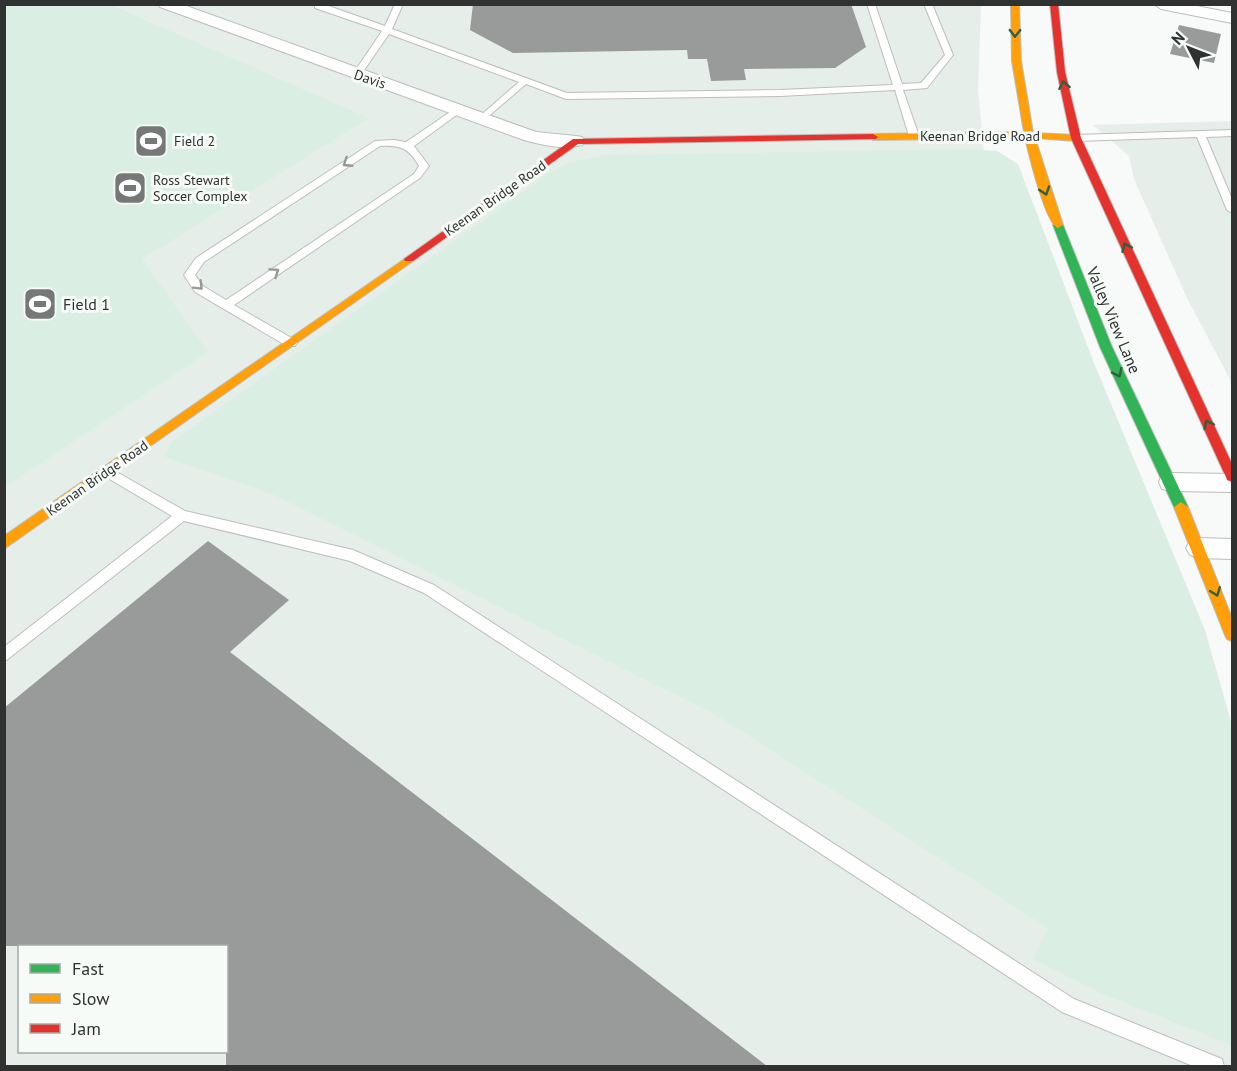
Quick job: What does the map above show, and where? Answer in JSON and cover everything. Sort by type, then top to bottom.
[{"type":"main road","name":"Valley View Lane","points":[[1015,4],[1014,42],[1027,135],[1054,216],[1106,347],[1171,482],[1233,635]]},
{"type":"main road","points":[[1054,4],[1055,32],[1067,105],[1076,138],[1233,477]]},
{"type":"main road","name":"Keenan Bridge Road","points":[[4,544],[576,141],[914,135],[1027,135],[1076,138]]},
{"type":"street","name":"Davis","points":[[165,4],[545,140],[576,141]]},
{"type":"street","points":[[1161,4],[1233,18]]},
{"type":"street","points":[[1171,482],[1233,483]]},
{"type":"street","points":[[1199,548],[1233,549]]},
{"type":"lane","points":[[319,4],[318,6],[566,96],[898,89],[924,86],[949,55],[928,4]]},
{"type":"lane","points":[[357,74],[387,30],[399,4]]},
{"type":"lane","points":[[871,4],[914,135]]},
{"type":"lane","points":[[483,118],[524,82]]},
{"type":"lane","points":[[407,146],[459,109]]},
{"type":"lane","points":[[1076,138],[1233,133]]},
{"type":"lane","points":[[1200,134],[1233,210]]},
{"type":"lane","points":[[226,305],[417,176],[424,166],[416,150],[399,142],[378,143],[200,260],[189,275],[198,288],[226,305],[291,343]]},
{"type":"lane","points":[[106,471],[182,515],[353,556],[429,589],[1068,1006],[1215,1066]]},
{"type":"lane","points":[[4,656],[182,515]]},
{"type":"shaded area","points":[[5,5],[981,5],[978,88],[985,163],[1232,983],[1232,1066],[5,1066]]},
{"type":"shaded area","points":[[1232,121],[1232,383],[1187,298],[1134,179],[1129,156],[1093,125]]},
{"type":"green space","name":"Ross Stewart Soccer Complex","points":[[5,4],[111,5],[369,118],[142,259],[208,352],[5,487]]},
{"type":"green space","points":[[972,149],[997,151],[1018,164],[1094,363],[1205,630],[1232,725],[1232,1045],[1105,995],[1033,959],[1048,928],[716,715],[274,495],[163,456],[173,441],[548,174],[568,163],[605,155]]},
{"type":"building","points":[[473,4],[851,4],[866,47],[835,68],[744,69],[746,80],[711,81],[707,59],[688,59],[687,50],[513,53],[470,30]]},
{"type":"building","points":[[1179,25],[1221,34],[1214,63],[1170,54]]},
{"type":"building","points":[[208,541],[289,600],[230,652],[767,1066],[226,1066],[228,945],[4,946],[4,708]]},
{"type":"traffic: fast","points":[[1058,225],[1106,347],[1181,507]]},
{"type":"traffic: slow","points":[[1015,4],[1017,61],[1025,116],[1039,171],[1058,225]]},
{"type":"traffic: slow","points":[[873,137],[1027,135],[1076,138]]},
{"type":"traffic: slow","points":[[4,544],[409,259]]},
{"type":"traffic: slow","points":[[1181,507],[1232,635]]},
{"type":"traffic: jam","points":[[1054,4],[1061,72],[1076,138],[1232,477]]},
{"type":"traffic: jam","points":[[409,259],[576,141],[873,137]]},
{"type":"place","name":"Field 2","points":[[151,141]]},
{"type":"place","name":"Ross Stewart Soccer Complex","points":[[130,188]]},
{"type":"place","name":"Field 1","points":[[40,304]]}]
